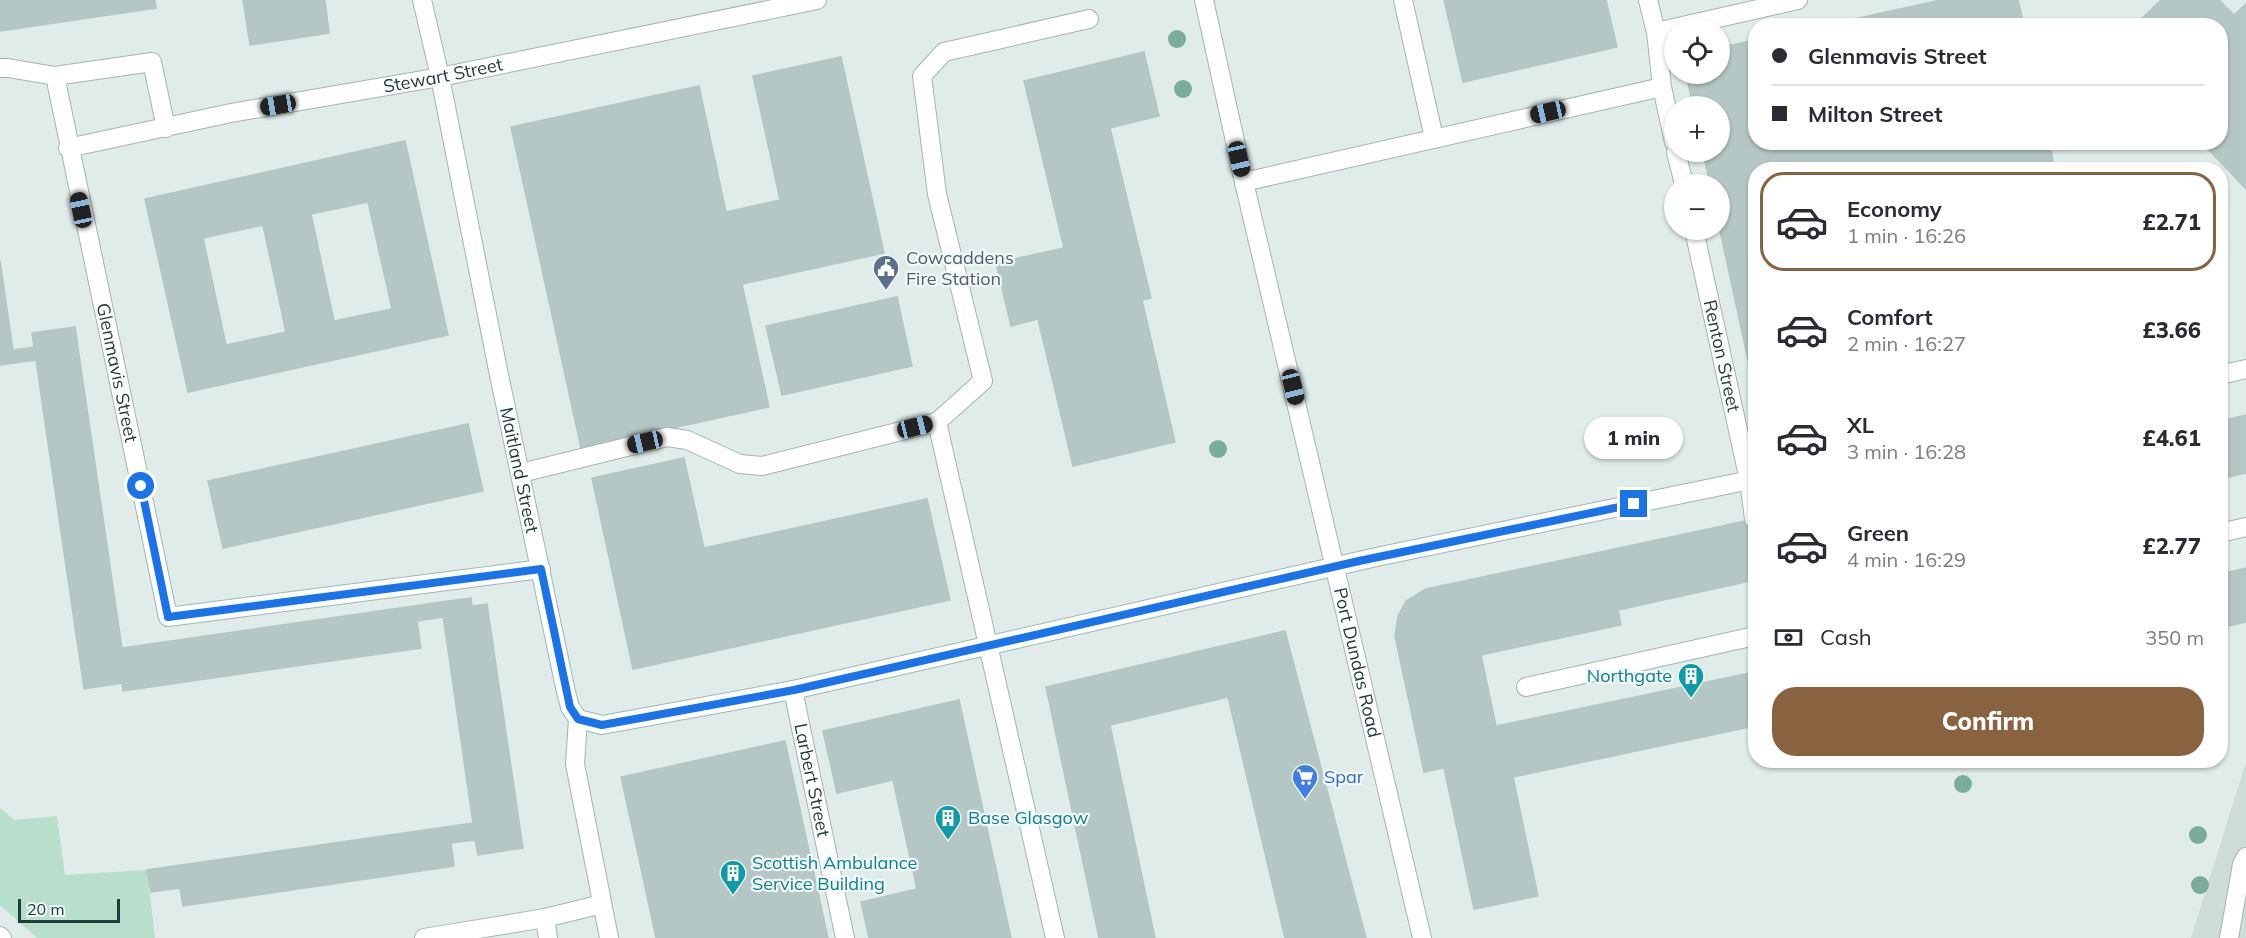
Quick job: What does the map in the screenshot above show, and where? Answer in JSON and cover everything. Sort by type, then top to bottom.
[{"type":"street","name":"Maitland Street","points":[[422,0],[440,77],[566,692],[570,707],[578,719],[575,764],[609,938]]},
{"type":"street","name":"Stewart Street","points":[[68,148],[231,113],[440,77],[817,0]]},
{"type":"street","name":"Port Dundas Road","points":[[1204,0],[1244,182],[1422,938]]},
{"type":"street","points":[[1403,0],[1434,138]]},
{"type":"street","points":[[1648,0],[1656,32],[1664,96]]},
{"type":"street","points":[[1656,32],[1798,0]]},
{"type":"street","points":[[521,473],[667,437],[687,440],[740,464],[762,466],[937,422],[983,381],[937,194],[922,76],[944,52],[1089,19]]},
{"type":"street","points":[[0,68],[54,76],[152,62],[165,128]]},
{"type":"street","points":[[54,76],[68,148]]},
{"type":"street","points":[[1244,182],[1662,87]]},
{"type":"street","name":"Glenmavis Street","points":[[68,148],[168,617],[541,569]]},
{"type":"street","name":"Renton Street","points":[[1696,240],[1748,462]]},
{"type":"street","points":[[2228,373],[2246,369]]},
{"type":"street","points":[[937,422],[1055,938]]},
{"type":"street","points":[[578,719],[602,725],[794,690],[1336,566],[1748,480]]},
{"type":"street","points":[[2228,531],[2246,527]]},
{"type":"street","points":[[1526,687],[1748,638]]},
{"type":"street","name":"Larbert Street","points":[[794,690],[845,938]]},
{"type":"street","points":[[2229,938],[2242,864],[2246,857]]},
{"type":"street","points":[[424,938],[545,918],[602,904]]},
{"type":"street","points":[[545,918],[548,938]]},
{"type":"shaded area","points":[[2246,762],[2246,938],[2191,938]]},
{"type":"green space","points":[[0,808],[14,820],[57,816],[65,875],[147,870],[155,938],[37,938],[0,905]]},
{"type":"building","points":[[0,0],[155,0],[156,8],[0,31]]},
{"type":"building","points":[[243,0],[325,0],[329,33],[250,45]]},
{"type":"building","points":[[1444,0],[1606,0],[1617,47],[1463,82]]},
{"type":"building","points":[[1941,0],[2018,0],[2022,18],[1859,18]]},
{"type":"building","points":[[2161,0],[2219,0],[2234,15],[2246,4],[2246,189],[2228,170],[2228,162],[2220,162],[2209,150],[2228,150],[2228,18],[2142,18]]},
{"type":"building","points":[[1748,42],[1748,150],[2051,150],[2053,162],[1748,162],[1748,360],[1722,240],[1730,240],[1730,174],[1708,174],[1705,162],[1730,162],[1730,96],[1691,96],[1688,84],[1730,84],[1730,46]]},
{"type":"building","points":[[1144,52],[1159,116],[1110,128],[1151,298],[1142,300],[1175,442],[1073,466],[1038,319],[1011,326],[996,263],[1064,248],[1024,81]]},
{"type":"building","points":[[841,57],[884,253],[742,284],[769,407],[581,448],[511,127],[699,86],[726,212],[780,200],[753,76]]},
{"type":"building","points":[[405,141],[448,335],[188,392],[145,199]],"holes":[[[368,202],[392,309],[334,321],[311,214]],[[263,225],[286,332],[226,345],[203,238]]]},
{"type":"building","points":[[0,261],[13,350],[34,347],[36,360],[0,365]]},
{"type":"building","points":[[897,297],[912,366],[782,395],[766,326]]},
{"type":"building","points":[[75,327],[122,648],[441,602],[443,617],[417,621],[421,648],[123,691],[122,683],[84,689],[32,333]]},
{"type":"building","points":[[2246,415],[2246,473],[2228,477],[2228,419]]},
{"type":"building","points":[[468,424],[483,491],[223,548],[208,481]]},
{"type":"building","points":[[684,458],[704,548],[927,499],[950,600],[633,669],[592,478]]},
{"type":"building","name":"Northgate","points":[[1748,520],[1748,582],[1618,610],[1621,625],[1481,655],[1496,726],[1748,673],[1748,727],[1513,777],[1538,896],[1474,909],[1444,768],[1424,772],[1395,636],[1398,616],[1406,601],[1426,589]]},
{"type":"building","points":[[2246,568],[2246,622],[2228,626],[2228,572]]},
{"type":"building","points":[[471,598],[472,606],[487,604],[523,848],[478,855],[475,840],[451,843],[454,866],[183,906],[180,888],[151,892],[147,870],[473,823],[441,602]]},
{"type":"building","points":[[1285,631],[1366,938],[1285,938],[1228,697],[1110,725],[1155,938],[1099,938],[1046,687]]},
{"type":"building","name":"Base Glasgow","points":[[959,700],[1011,938],[869,938],[861,902],[917,889],[893,780],[837,793],[823,731]]},
{"type":"building","points":[[785,741],[802,819],[638,854],[621,777]]},
{"type":"building","name":"Scottish Ambulance Service Building","points":[[802,819],[828,938],[656,938],[638,854]]},
{"type":"place","name":"Cowcaddens Fire Station","points":[[886,291]]},
{"type":"place","name":"Northgate","points":[[1691,699]]},
{"type":"place","name":"Spar","points":[[1305,800]]},
{"type":"place","name":"Base Glasgow","points":[[948,841]]},
{"type":"place","name":"Scottish Ambulance Service Building","points":[[733,896]]},
{"type":"route","points":[[141,486],[168,617],[424,582],[541,569],[570,707],[578,719],[602,725],[794,690],[1359,561],[1634,504]]}]
